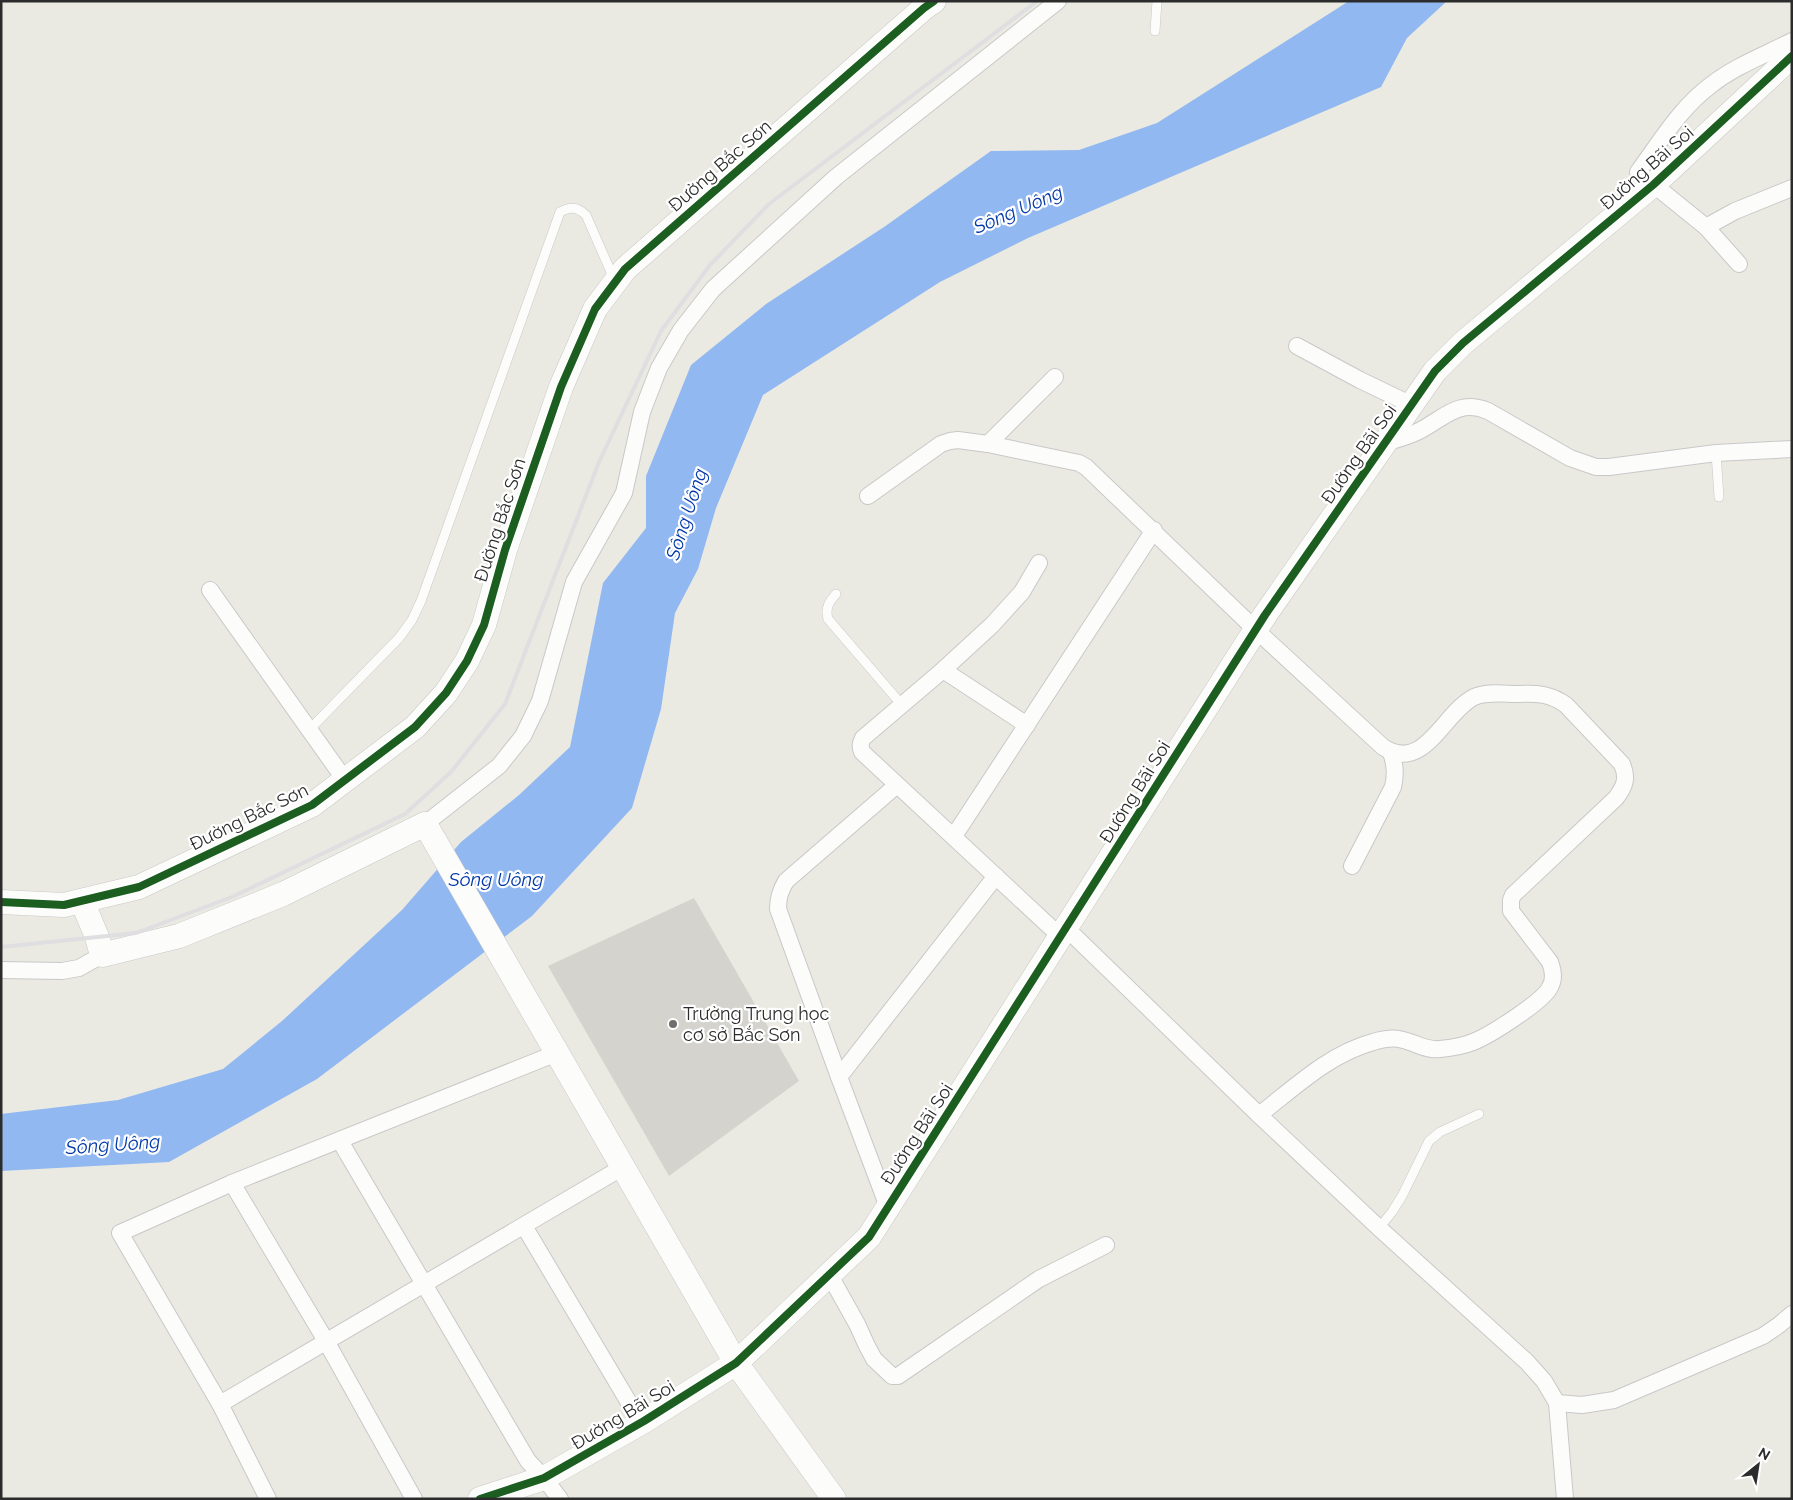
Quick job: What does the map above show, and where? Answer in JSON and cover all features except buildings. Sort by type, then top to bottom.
[{"type":"main road","name":"Đường Bắc Sơn","points":[[1,902],[64,905],[139,887],[312,805],[415,727],[446,693],[467,660],[484,625],[505,550],[560,388],[595,309],[625,269],[934,1]]},
{"type":"main road","name":"Đường Bãi Soi","points":[[480,1499],[544,1478],[644,1422],[736,1363],[869,1237],[1256,630],[1435,371],[1449,356],[1653,185],[1792,56]]},
{"type":"main road","points":[[82,901],[97,937],[102,955],[179,936],[283,894],[428,829],[736,1363],[834,1499]]},
{"type":"street","points":[[428,829],[499,766],[523,736],[540,701],[574,582],[624,494],[642,412],[659,368],[682,330],[713,289],[836,177],[1058,1]]},
{"type":"street","points":[[1739,264],[1706,227],[1638,172],[1677,118],[1694,99],[1730,72],[1792,41]]},
{"type":"street","points":[[1706,227],[1735,211],[1792,188]]},
{"type":"street","points":[[1297,346],[1412,405]]},
{"type":"street","points":[[988,444],[1055,377]]},
{"type":"street","points":[[1387,442],[1419,431],[1450,412],[1469,406],[1479,407],[1488,411],[1570,458],[1596,467],[1609,467],[1716,453],[1792,449]]},
{"type":"street","points":[[868,496],[941,444],[950,441],[958,440],[988,444],[1079,463],[1086,467],[1154,530],[1256,630],[1383,747],[1391,752],[1407,754],[1421,748],[1464,704],[1484,694],[1539,694],[1558,699],[1566,705],[1622,764],[1626,773],[1626,782],[1616,798],[1514,894],[1510,900],[1511,911],[1552,967],[1552,982],[1545,995],[1482,1039],[1464,1045],[1432,1049],[1403,1039],[1389,1038],[1358,1047],[1323,1066],[1259,1115]]},
{"type":"street","points":[[954,836],[1154,530]]},
{"type":"street","points":[[1039,563],[1022,592],[1007,609],[943,670],[863,738],[860,743],[862,752],[996,876],[1063,932],[1379,1228],[1527,1362],[1544,1381],[1557,1402],[1565,1499]]},
{"type":"street","points":[[210,590],[344,780]]},
{"type":"street","points":[[943,670],[1027,725]]},
{"type":"street","points":[[1352,866],[1393,787],[1396,776],[1391,752]]},
{"type":"street","points":[[888,1206],[838,1077],[778,909],[778,899],[786,881],[897,785]]},
{"type":"street","points":[[838,1077],[996,876]]},
{"type":"street","points":[[1,970],[62,971],[80,968],[102,955]]},
{"type":"street","points":[[268,1499],[220,1404],[120,1233],[232,1184],[557,1053]]},
{"type":"street","points":[[340,1141],[528,1461],[560,1499]]},
{"type":"street","points":[[220,1404],[623,1167]]},
{"type":"street","points":[[232,1184],[326,1341],[414,1499]]},
{"type":"street","points":[[524,1226],[631,1406],[644,1422]]},
{"type":"street","points":[[829,1274],[874,1359],[892,1376],[898,1376],[1039,1278],[1106,1245]]},
{"type":"street","points":[[1557,1402],[1582,1405],[1614,1400],[1763,1336],[1792,1314]]},
{"type":"lane","points":[[1155,31],[1156,1]]},
{"type":"lane","points":[[309,730],[399,638],[412,620],[421,601],[560,212],[568,207],[579,209],[586,215],[616,282]]},
{"type":"lane","points":[[1716,453],[1719,497]]},
{"type":"lane","points":[[836,594],[827,607],[828,619],[902,705]]},
{"type":"lane","points":[[1379,1228],[1402,1196],[1429,1140],[1440,1132],[1479,1114]]},
{"type":"water","name":"Sông Uông","points":[[1349,1],[1447,1],[1407,38],[1381,87],[1028,238],[940,282],[763,395],[716,508],[698,569],[675,613],[661,709],[632,808],[532,916],[317,1079],[169,1162],[1,1171],[1,1114],[118,1100],[223,1069],[282,1021],[402,910],[461,842],[519,795],[570,747],[603,583],[646,528],[646,476],[691,365],[766,304],[884,227],[991,151],[1079,150],[1157,123]]},
{"type":"railway","points":[[1,947],[136,933],[232,897],[405,814],[451,772],[505,704],[599,462],[661,331],[710,265],[769,204],[1037,1]]},
{"type":"cycle path","points":[[1,902],[64,905],[139,887],[312,805],[415,727],[446,693],[467,661],[484,625],[505,550],[561,387],[595,309],[625,269],[934,1]]},
{"type":"cycle path","points":[[480,1499],[544,1478],[644,1421],[736,1363],[869,1237],[1265,615],[1435,371],[1463,343],[1653,185],[1792,56]]},
{"type":"place","name":"Trường Trung học cơ sở Bắc Sơn","points":[[673,1024]]}]
